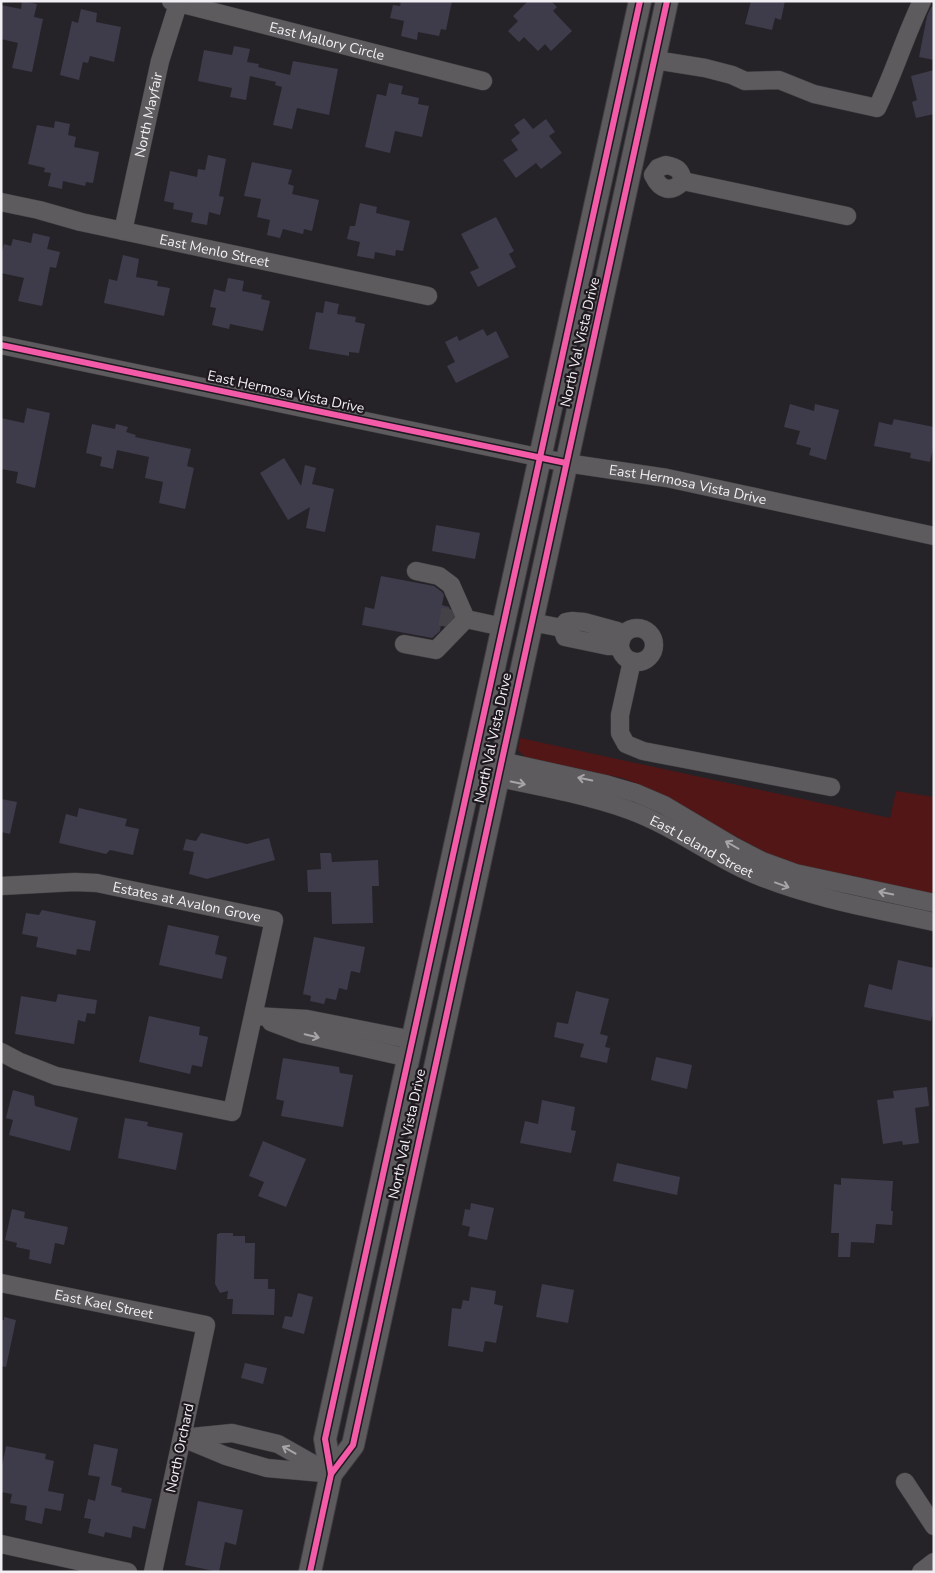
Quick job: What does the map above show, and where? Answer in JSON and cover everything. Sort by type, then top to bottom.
[{"type":"main road","name":"North Val Vista Drive","points":[[331,1474],[353,1445],[667,1]]},
{"type":"main road","name":"North Val Vista Drive","points":[[310,1572],[331,1474],[325,1439],[638,10]]},
{"type":"main road","points":[[638,10],[662,25]]},
{"type":"main road","points":[[628,54],[655,60]]},
{"type":"street","points":[[655,60],[705,68],[746,81],[778,80],[814,94],[877,108],[922,1]]},
{"type":"street","name":"East Mallory Circle","points":[[176,2],[483,81]]},
{"type":"street","name":"North Mayfair","points":[[123,231],[160,61],[176,2]]},
{"type":"street","points":[[631,170],[653,175],[658,168],[666,165],[676,167],[681,172],[683,180],[847,216]]},
{"type":"street","name":"East Menlo Street","points":[[1,202],[81,222],[428,296]]},
{"type":"street","name":"East Hermosa Vista Drive","points":[[1,345],[540,458],[667,478],[934,536]]},
{"type":"street","points":[[416,571],[439,576],[451,585],[454,604],[466,619],[503,627]]},
{"type":"street","points":[[404,644],[436,650],[447,632],[466,619]]},
{"type":"street","points":[[531,622],[562,628],[565,637],[608,646],[615,646],[626,633],[636,628],[642,629],[651,636],[654,646],[650,656],[641,662],[632,662],[622,654],[620,648],[621,640]]},
{"type":"street","points":[[632,662],[620,715],[620,733],[626,744],[643,751],[831,787]]},
{"type":"street","name":"East Leland Street","points":[[472,764],[499,770],[648,817],[724,861],[792,889],[934,922]]},
{"type":"street","name":"East Leland Street","points":[[499,770],[605,784],[636,793],[664,805],[762,861],[795,873],[934,903]]},
{"type":"street","name":"Estates at Avalon Grove","points":[[1,886],[97,882],[274,920],[232,1112],[56,1076],[1,1052]]},
{"type":"street","points":[[254,1016],[307,1019],[359,1038],[411,1049]]},
{"type":"street","name":"East Kael Street","points":[[1,1283],[206,1325]]},
{"type":"street","name":"North Orchard","points":[[153,1572],[206,1325]]},
{"type":"street","points":[[182,1438],[232,1433],[258,1439],[278,1444],[331,1474]]},
{"type":"street","points":[[182,1438],[226,1456],[267,1468],[331,1474]]},
{"type":"street","points":[[251,1464],[258,1439]]},
{"type":"street","points":[[905,1482],[934,1526]]},
{"type":"street","points":[[1,1544],[128,1572]]},
{"type":"street","points":[[921,1572],[934,1562]]},
{"type":"shaded area","points":[[520,738],[890,818],[896,791],[934,797],[934,894],[805,867],[769,855],[655,791],[622,778],[526,758],[518,750]]},
{"type":"building","points":[[22,1],[37,4],[34,17],[43,19],[32,72],[12,68],[18,43],[1,39],[1,5],[21,9]]},
{"type":"building","points":[[401,1],[452,1],[446,30],[441,29],[439,36],[418,32],[417,40],[401,36],[404,21],[390,18],[393,5],[400,6]]},
{"type":"building","points":[[528,1],[551,1],[557,7],[553,11],[572,31],[551,51],[545,44],[538,51],[524,37],[519,42],[508,31],[518,21],[513,16]]},
{"type":"building","points":[[751,1],[785,1],[781,20],[775,18],[772,30],[745,24]]},
{"type":"building","points":[[931,7],[934,7],[934,60],[919,57],[927,16]]},
{"type":"building","points":[[81,9],[97,13],[96,22],[121,27],[114,62],[90,56],[88,63],[83,62],[79,80],[60,75],[72,21],[78,23]]},
{"type":"building","points":[[234,46],[250,49],[247,62],[259,64],[258,67],[290,75],[293,61],[338,69],[329,115],[297,108],[292,129],[273,125],[282,87],[275,85],[276,82],[250,76],[246,100],[230,97],[232,88],[198,81],[204,50],[232,55]]},
{"type":"building","points":[[934,70],[934,114],[916,118],[912,102],[917,100],[911,76]]},
{"type":"building","points":[[389,83],[403,86],[401,94],[419,98],[418,104],[429,106],[422,137],[395,131],[390,153],[365,147],[377,94],[386,96]]},
{"type":"building","points":[[524,118],[533,129],[546,119],[555,132],[549,136],[562,153],[541,169],[536,163],[516,178],[503,160],[518,150],[511,140],[520,133],[514,125]]},
{"type":"building","points":[[55,121],[70,124],[68,135],[76,137],[74,147],[99,152],[93,183],[86,182],[85,186],[63,181],[62,189],[48,186],[51,173],[44,172],[45,168],[28,164],[37,125],[54,128]]},
{"type":"building","points":[[208,155],[226,159],[219,196],[224,197],[220,215],[209,212],[207,225],[191,222],[193,213],[173,209],[174,203],[164,201],[170,171],[197,177],[198,169],[205,170]]},
{"type":"building","points":[[252,162],[292,170],[288,184],[294,186],[292,194],[319,200],[312,231],[304,229],[303,234],[283,229],[280,238],[267,235],[270,220],[257,217],[261,199],[244,196]]},
{"type":"building","points":[[360,203],[377,207],[376,213],[410,221],[403,251],[396,250],[395,256],[375,252],[374,259],[357,256],[360,242],[347,239],[350,226],[355,226]]},
{"type":"building","points":[[496,217],[514,251],[509,254],[516,267],[478,287],[470,272],[479,268],[461,234]]},
{"type":"building","points":[[33,233],[50,237],[47,249],[60,252],[56,268],[50,267],[42,306],[18,301],[24,278],[1,273],[1,256],[4,244],[11,246],[13,239],[31,243]]},
{"type":"building","points":[[123,255],[139,259],[136,277],[158,281],[157,286],[170,288],[164,316],[104,303],[109,279],[117,281]]},
{"type":"building","points":[[228,278],[244,281],[242,291],[262,295],[261,299],[270,301],[263,331],[230,324],[229,329],[212,325],[216,308],[210,307],[214,289],[225,292]]},
{"type":"building","points":[[325,301],[339,304],[337,314],[356,317],[355,322],[365,324],[359,353],[349,352],[349,356],[309,349],[316,312],[323,313]]},
{"type":"building","points":[[483,329],[487,336],[496,331],[509,357],[456,383],[447,366],[455,362],[445,342],[457,336],[459,341]]},
{"type":"building","points":[[790,404],[814,411],[815,404],[839,410],[826,460],[809,455],[811,448],[796,444],[800,431],[784,427]]},
{"type":"building","points":[[27,408],[50,413],[35,488],[16,483],[18,472],[1,469],[1,418],[24,423]]},
{"type":"building","points":[[894,419],[934,427],[934,443],[930,462],[910,458],[911,453],[874,446],[879,422],[892,425]]},
{"type":"building","points":[[92,424],[115,429],[116,424],[128,427],[126,432],[136,435],[135,437],[191,449],[187,466],[194,468],[185,509],[159,503],[163,482],[145,478],[149,457],[117,450],[113,469],[100,466],[102,457],[86,453]]},
{"type":"building","points":[[284,458],[301,486],[305,465],[316,468],[312,484],[334,489],[325,532],[306,528],[310,507],[288,520],[260,473]]},
{"type":"building","points":[[436,525],[480,533],[475,559],[432,551]]},
{"type":"building","points":[[381,576],[434,586],[444,595],[442,605],[449,607],[453,617],[444,626],[441,625],[440,631],[432,638],[362,625],[365,607],[374,609]]},
{"type":"building","points":[[1,799],[17,802],[10,834],[1,832]]},
{"type":"building","points":[[79,808],[127,819],[125,826],[139,829],[133,855],[110,850],[106,854],[59,843],[66,814],[77,817]]},
{"type":"building","points":[[201,833],[247,844],[269,838],[275,860],[207,879],[189,874],[194,852],[183,850],[186,839],[196,841]]},
{"type":"building","points":[[320,853],[331,853],[332,862],[378,860],[379,886],[372,886],[373,923],[332,924],[331,892],[308,892],[307,870],[321,869]]},
{"type":"building","points":[[42,910],[96,921],[90,951],[77,949],[76,955],[36,947],[38,937],[22,934],[26,913],[39,915]]},
{"type":"building","points":[[168,925],[219,936],[215,954],[227,957],[222,979],[159,965]]},
{"type":"building","points":[[314,937],[365,947],[360,973],[351,971],[347,990],[339,988],[336,1000],[326,998],[324,1004],[310,1001],[311,996],[303,994]]},
{"type":"building","points":[[898,960],[934,968],[934,1006],[931,1021],[864,1007],[869,984],[892,990]]},
{"type":"building","points":[[576,991],[609,999],[600,1034],[608,1036],[605,1047],[610,1048],[607,1063],[580,1057],[584,1044],[554,1037],[557,1022],[568,1024]]},
{"type":"building","points":[[58,994],[97,1000],[95,1014],[87,1013],[85,1022],[78,1020],[74,1044],[15,1034],[21,996],[56,1002]]},
{"type":"building","points":[[149,1016],[200,1027],[199,1035],[208,1037],[202,1067],[192,1065],[190,1074],[139,1062]]},
{"type":"building","points":[[656,1057],[692,1065],[687,1089],[651,1080]]},
{"type":"building","points":[[283,1058],[339,1067],[340,1073],[353,1075],[343,1127],[281,1116],[284,1101],[276,1099]]},
{"type":"building","points":[[927,1087],[929,1106],[915,1108],[919,1143],[903,1145],[902,1141],[883,1144],[877,1100],[894,1098],[893,1091]]},
{"type":"building","points":[[13,1090],[34,1096],[35,1106],[78,1118],[70,1151],[9,1135],[13,1120],[6,1118]]},
{"type":"building","points":[[542,1100],[575,1107],[571,1130],[576,1131],[571,1153],[520,1143],[525,1121],[538,1124]]},
{"type":"building","points":[[125,1118],[148,1122],[147,1126],[183,1133],[176,1170],[118,1158]]},
{"type":"building","points":[[263,1141],[306,1159],[286,1207],[258,1196],[264,1182],[249,1176]]},
{"type":"building","points":[[617,1163],[680,1177],[677,1195],[613,1181]]},
{"type":"building","points":[[841,1178],[893,1181],[892,1225],[876,1224],[874,1243],[851,1242],[850,1257],[838,1257],[839,1233],[831,1233],[834,1184],[841,1185]]},
{"type":"building","points":[[471,1203],[494,1208],[487,1240],[468,1236],[470,1227],[462,1225],[465,1209],[470,1210]]},
{"type":"building","points":[[12,1209],[25,1212],[24,1218],[68,1227],[64,1245],[55,1243],[51,1264],[29,1259],[30,1250],[16,1247],[17,1243],[5,1240]]},
{"type":"building","points":[[233,1233],[233,1236],[245,1236],[245,1243],[255,1243],[254,1279],[268,1279],[268,1289],[275,1289],[274,1315],[232,1314],[233,1299],[227,1299],[228,1291],[220,1293],[215,1284],[217,1234]]},
{"type":"building","points":[[542,1284],[574,1290],[568,1323],[536,1317]]},
{"type":"building","points":[[471,1287],[496,1291],[494,1304],[503,1306],[496,1343],[485,1341],[483,1352],[448,1346],[452,1308],[461,1309],[463,1300],[469,1301]]},
{"type":"building","points":[[298,1293],[313,1297],[304,1334],[282,1328],[285,1316],[292,1317]]},
{"type":"building","points":[[4,1317],[16,1320],[6,1367],[1,1366],[1,1320],[4,1320]]},
{"type":"building","points":[[245,1363],[267,1368],[263,1384],[241,1378]]},
{"type":"building","points":[[94,1444],[118,1449],[111,1485],[122,1488],[121,1492],[152,1499],[145,1529],[133,1526],[131,1538],[105,1532],[104,1537],[88,1533],[91,1519],[84,1518],[88,1499],[95,1501],[100,1477],[88,1475]]},
{"type":"building","points":[[6,1446],[46,1454],[45,1459],[54,1461],[48,1491],[64,1494],[61,1511],[45,1508],[42,1524],[25,1520],[27,1506],[10,1503],[12,1494],[1,1492],[1,1471]]},
{"type":"building","points":[[198,1501],[243,1510],[236,1545],[225,1542],[219,1572],[185,1565]]},
{"type":"tunnel","points":[[447,627],[451,607]]},
{"type":"cycle path","points":[[310,1572],[331,1474],[325,1439],[640,1]]},
{"type":"cycle path","points":[[331,1474],[353,1445],[667,1]]},
{"type":"cycle path","points":[[1,345],[566,463]]}]
